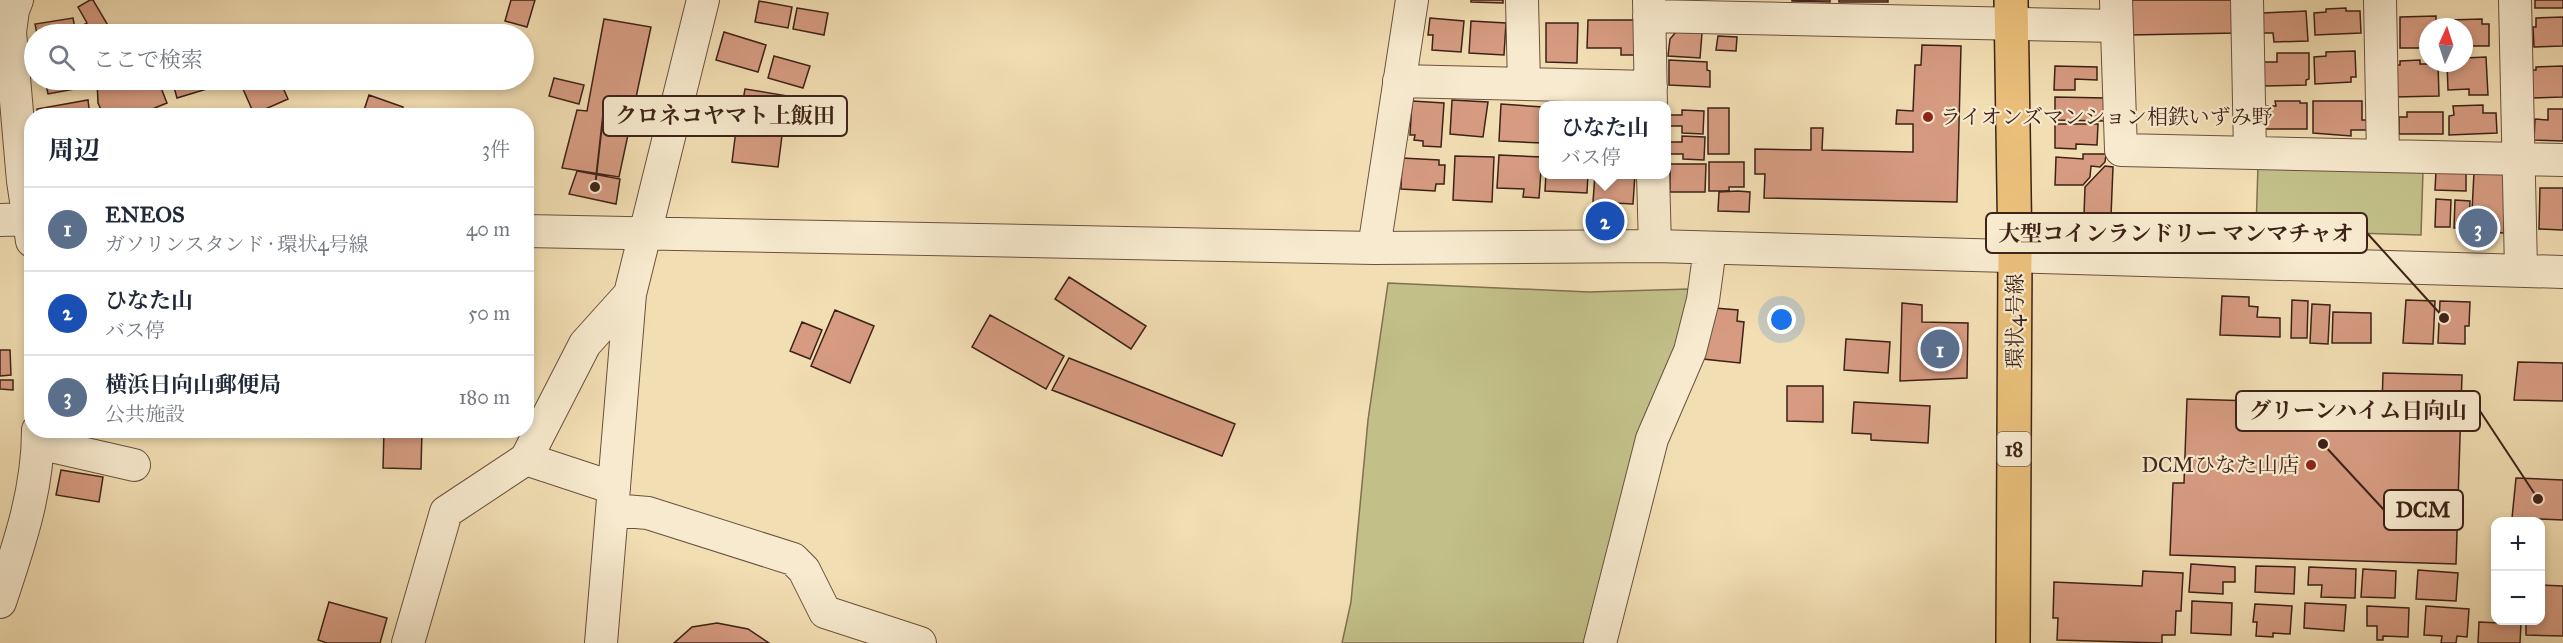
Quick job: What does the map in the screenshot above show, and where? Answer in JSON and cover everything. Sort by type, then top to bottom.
[{"type":"main road","name":"環状4号線","points":[[2012,12],[2015,255],[2013,643]]},
{"type":"street","points":[[601,643],[630,294],[704,0]]},
{"type":"street","points":[[1374,248],[1412,0]]},
{"type":"street","points":[[1522,0],[1524,84]]},
{"type":"street","points":[[2247,0],[2250,153]]},
{"type":"street","points":[[2380,0],[2384,156]]},
{"type":"street","points":[[2515,0],[2521,269]]},
{"type":"street","points":[[15,5],[10,32],[23,181],[23,225]]},
{"type":"street","points":[[1399,81],[1524,84],[1651,96],[1649,8],[2116,13],[2121,150],[2563,160]]},
{"type":"street","points":[[1653,179],[1655,246]]},
{"type":"street","points":[[534,231],[1374,248],[1655,246],[2563,272]]},
{"type":"street","points":[[1600,643],[1652,439],[1690,351],[1703,300],[1710,248]]},
{"type":"street","points":[[408,643],[446,512],[526,459],[585,344],[630,294]]},
{"type":"street","points":[[0,602],[29,512],[36,473],[38,438]]},
{"type":"street","points":[[41,438],[134,465]]},
{"type":"street","points":[[526,459],[648,513],[793,559],[804,570],[825,612],[920,643]]},
{"type":"shaded area","points":[[2258,165],[2423,171],[2421,235],[2256,230]]},
{"type":"shaded area","points":[[1388,283],[1589,292],[1689,289],[1679,349],[1595,643],[1342,643],[1351,602],[1368,420]]},
{"type":"building","points":[[93,0],[107,24],[85,24],[87,23],[78,7]]},
{"type":"building","points":[[511,0],[535,0],[528,24],[505,21]]},
{"type":"building","points":[[1471,0],[1503,0],[1503,3],[1471,2]]},
{"type":"building","points":[[1830,0],[1830,2],[1792,1]]},
{"type":"building","points":[[1839,0],[1888,0],[1888,2],[1839,2]]},
{"type":"building","points":[[2129,0],[2236,0],[2237,33],[2130,35]]},
{"type":"building","points":[[2535,0],[2563,0],[2563,8],[2535,8]]},
{"type":"building","points":[[759,1],[792,7],[788,28],[755,22]]},
{"type":"building","points":[[797,8],[828,13],[824,35],[793,29]]},
{"type":"building","points":[[2346,8],[2346,11],[2360,11],[2361,33],[2315,35],[2314,13],[2326,12],[2326,9]]},
{"type":"building","points":[[2306,11],[2308,41],[2274,42],[2273,33],[2263,33],[2263,13]]},
{"type":"building","points":[[2436,16],[2436,18],[2419,18],[2419,48],[2400,48],[2400,17]]},
{"type":"building","points":[[2563,17],[2563,46],[2534,47],[2533,27],[2536,27],[2536,18]]},
{"type":"building","points":[[73,18],[74,24],[35,24]]},
{"type":"building","points":[[1430,18],[1464,21],[1461,52],[1432,50],[1433,35],[1428,35]]},
{"type":"building","points":[[604,19],[651,27],[619,177],[562,168],[577,110],[587,111]]},
{"type":"building","points":[[2473,19],[2482,19],[2482,24],[2489,24],[2489,46],[2473,46]]},
{"type":"building","points":[[1588,20],[1635,20],[1635,55],[1621,55],[1621,48],[1587,48]]},
{"type":"building","points":[[1471,21],[1506,23],[1504,55],[1469,53]]},
{"type":"building","points":[[1546,23],[1578,23],[1577,63],[1546,62]]},
{"type":"building","points":[[724,32],[766,45],[758,72],[716,60]]},
{"type":"building","points":[[1676,32],[1702,33],[1700,58],[1668,56],[1670,39]]},
{"type":"building","points":[[1718,36],[1737,37],[1736,51],[1716,50]]},
{"type":"building","name":"ライオンズマンション相鉄いずみ野","points":[[1922,45],[1961,46],[1957,202],[1764,198],[1765,174],[1755,174],[1755,149],[1811,150],[1811,128],[1823,128],[1822,150],[1913,152],[1913,124],[1896,124],[1897,110],[1913,111],[1915,65],[1921,65]]},
{"type":"building","points":[[2355,51],[2356,77],[2351,77],[2351,82],[2315,84],[2314,57],[2326,56],[2326,52]]},
{"type":"building","points":[[2277,53],[2309,53],[2309,79],[2306,80],[2306,85],[2263,86],[2262,62],[2277,62]]},
{"type":"building","points":[[774,56],[810,66],[803,88],[768,78]]},
{"type":"building","points":[[2486,57],[2488,95],[2469,95],[2469,89],[2448,90],[2447,72],[2473,72],[2473,58]]},
{"type":"building","points":[[1669,60],[1707,62],[1707,70],[1710,71],[1710,87],[1669,85]]},
{"type":"building","points":[[2419,60],[2419,72],[2438,72],[2439,96],[2395,97],[2394,65],[2400,65],[2400,61]]},
{"type":"building","points":[[2055,66],[2097,67],[2097,80],[2075,79],[2075,90],[2054,90]]},
{"type":"building","points":[[2563,66],[2563,97],[2530,98],[2529,70],[2536,70],[2536,67]]},
{"type":"building","points":[[554,78],[584,85],[579,104],[549,96]]},
{"type":"building","points":[[745,89],[788,96],[784,117],[741,111]]},
{"type":"building","points":[[47,90],[70,90],[48,94]]},
{"type":"building","points":[[97,90],[162,90],[167,103],[155,108],[100,108]]},
{"type":"building","points":[[175,90],[203,90],[177,98]]},
{"type":"building","points":[[243,90],[284,90],[288,99],[268,108],[251,108]]},
{"type":"building","points":[[369,95],[403,107],[403,108],[365,108]]},
{"type":"building","points":[[2055,97],[2105,98],[2104,121],[2055,120]]},
{"type":"building","points":[[88,100],[89,108],[43,108]]},
{"type":"building","points":[[1452,100],[1488,102],[1483,137],[1450,134]]},
{"type":"building","points":[[1548,100],[1574,100],[1574,101]]},
{"type":"building","points":[[1412,101],[1444,103],[1441,147],[1423,146],[1423,141],[1414,140],[1415,135],[1410,135]]},
{"type":"building","points":[[2275,101],[2307,103],[2307,129],[2264,129],[2264,106],[2276,106]]},
{"type":"building","points":[[2313,101],[2362,101],[2362,120],[2367,120],[2367,130],[2351,130],[2351,136],[2313,133]]},
{"type":"building","points":[[1501,104],[1539,107],[1539,143],[1499,141]]},
{"type":"building","points":[[2483,105],[2483,113],[2496,113],[2497,133],[2449,135],[2449,116],[2454,115],[2453,106]]},
{"type":"building","points":[[1708,108],[1729,108],[1729,154],[1708,154]]},
{"type":"building","points":[[2548,109],[2563,109],[2563,141],[2534,140],[2535,119],[2548,120]]},
{"type":"building","points":[[1682,110],[1704,111],[1703,134],[1682,133],[1682,126],[1671,126],[1671,115],[1682,115]]},
{"type":"building","points":[[2407,112],[2443,112],[2443,134],[2399,134],[2399,117],[2407,117]]},
{"type":"building","points":[[738,114],[784,120],[778,167],[732,162]]},
{"type":"building","points":[[2055,124],[2098,124],[2097,145],[2076,144],[2076,149],[2055,148]]},
{"type":"building","points":[[1682,136],[1705,137],[1704,160],[1683,159],[1683,154],[1671,154],[1671,142],[1682,142]]},
{"type":"building","points":[[2083,154],[2106,154],[2105,162],[2100,167],[2091,166],[2090,177],[2083,185],[2055,185],[2056,157],[2083,159]]},
{"type":"building","points":[[1499,155],[1539,157],[1539,198],[1523,197],[1524,189],[1497,188]]},
{"type":"building","points":[[1455,156],[1494,157],[1492,202],[1453,200]]},
{"type":"building","points":[[1402,158],[1439,160],[1439,165],[1445,165],[1444,184],[1436,184],[1435,191],[1401,189]]},
{"type":"building","points":[[1709,162],[1744,162],[1744,187],[1729,187],[1729,191],[1709,191]]},
{"type":"building","points":[[1671,164],[1706,164],[1705,192],[1670,192]]},
{"type":"building","points":[[2105,166],[2113,167],[2111,216],[2084,215],[2085,187]]},
{"type":"building","points":[[577,171],[620,179],[616,204],[569,194]]},
{"type":"building","points":[[2436,171],[2466,172],[2466,191],[2435,190]]},
{"type":"building","points":[[2474,172],[2506,174],[2504,233],[2471,231]]},
{"type":"building","points":[[1546,179],[1588,179],[1587,193],[1545,191]]},
{"type":"building","points":[[1595,179],[1635,179],[1633,204],[1593,202]]},
{"type":"building","points":[[2540,188],[2563,188],[2563,230],[2539,229]]},
{"type":"building","points":[[1719,192],[1750,192],[1749,212],[1718,211]]},
{"type":"building","points":[[2436,199],[2451,200],[2450,227],[2435,227]]},
{"type":"building","points":[[2455,200],[2470,201],[2469,228],[2454,228]]},
{"type":"building","points":[[1069,277],[1146,326],[1131,349],[1055,299]]},
{"type":"building","points":[[2222,296],[2249,297],[2249,306],[2258,307],[2257,317],[2280,318],[2280,337],[2220,335]]},
{"type":"building","points":[[2292,300],[2308,301],[2307,338],[2291,338]]},
{"type":"building","points":[[2406,300],[2435,301],[2433,344],[2403,343]]},
{"type":"building","points":[[2440,301],[2470,302],[2469,326],[2465,326],[2465,344],[2438,343]]},
{"type":"building","points":[[1902,303],[1922,305],[1922,322],[1968,323],[1967,378],[1900,381]]},
{"type":"building","points":[[2312,304],[2330,305],[2328,344],[2310,343]]},
{"type":"building","points":[[1715,308],[1738,310],[1737,321],[1744,322],[1740,363],[1703,359]]},
{"type":"building","points":[[835,310],[874,326],[850,383],[811,366]]},
{"type":"building","points":[[2333,312],[2371,313],[2371,343],[2332,343]]},
{"type":"building","points":[[990,315],[1064,356],[1046,389],[972,347]]},
{"type":"building","points":[[802,322],[822,330],[810,359],[790,351]]},
{"type":"building","points":[[1846,339],[1890,342],[1888,373],[1844,370]]},
{"type":"building","points":[[0,350],[10,350],[11,375],[0,376]]},
{"type":"building","points":[[1069,358],[1235,424],[1222,456],[1052,390]]},
{"type":"building","points":[[2518,362],[2563,363],[2563,401],[2514,400]]},
{"type":"building","points":[[2383,373],[2462,375],[2456,564],[2170,555],[2173,483],[2184,483],[2187,399],[2382,405]]},
{"type":"building","points":[[0,380],[13,380],[13,390],[0,389]]},
{"type":"building","points":[[1787,386],[1823,386],[1823,422],[1787,421]]},
{"type":"building","points":[[1854,402],[1930,406],[1928,443],[1871,440],[1871,434],[1852,433]]},
{"type":"building","points":[[384,438],[422,438],[421,469],[383,468]]},
{"type":"building","points":[[61,470],[103,477],[99,502],[56,495]]},
{"type":"building","points":[[2516,478],[2563,480],[2563,520],[2545,519],[2545,517],[2512,517]]},
{"type":"building","points":[[2191,564],[2235,567],[2235,582],[2223,582],[2223,594],[2189,592]]},
{"type":"building","points":[[2256,566],[2295,567],[2294,594],[2255,592]]},
{"type":"building","points":[[2309,567],[2356,569],[2355,598],[2321,597],[2322,585],[2308,585]]},
{"type":"building","points":[[2363,569],[2396,571],[2395,598],[2361,597]]},
{"type":"building","points":[[2418,570],[2458,573],[2456,601],[2416,599]]},
{"type":"building","points":[[2143,571],[2183,573],[2181,611],[2176,611],[2175,635],[2162,635],[2162,643],[2057,640],[2058,618],[2053,618],[2054,582],[2142,586]]},
{"type":"building","points":[[2545,585],[2563,586],[2563,636],[2526,635],[2526,625],[2545,625]]},
{"type":"building","points":[[2192,601],[2232,603],[2231,635],[2191,633]]},
{"type":"building","points":[[329,602],[387,618],[380,643],[327,643],[318,640]]},
{"type":"building","points":[[2305,603],[2346,605],[2344,631],[2304,628]]},
{"type":"building","points":[[2255,604],[2292,606],[2290,634],[2273,633],[2273,637],[2256,636],[2257,622],[2253,622]]},
{"type":"building","points":[[2367,606],[2409,608],[2408,637],[2383,636],[2383,640],[2377,640],[2377,626],[2367,626]]},
{"type":"building","points":[[2426,606],[2469,609],[2467,637],[2457,636],[2456,643],[2441,643],[2442,636],[2424,635]]},
{"type":"building","points":[[2479,622],[2491,623],[2491,625],[2521,625],[2520,643],[2478,643]]},
{"type":"building","points":[[717,623],[748,629],[769,643],[674,643],[692,627]]},
{"type":"place","name":"ライオンズマンション相鉄いずみ野","points":[[1928,117]]},
{"type":"place","name":"クロネコヤマト上飯田","points":[[595,187]]},
{"type":"place","name":"ひなた山","points":[[1605,221]]},
{"type":"place","name":"横浜日向山郵便局","points":[[2478,228]]},
{"type":"place","name":"大型コインランドリー マンマチャオ","points":[[2444,318]]},
{"type":"place","name":"ENEOS","points":[[1940,349]]},
{"type":"place","name":"DCM","points":[[2323,444]]},
{"type":"place","name":"DCMひなた山店","points":[[2311,465]]},
{"type":"place","name":"グリーンハイム日向山","points":[[2538,499]]}]
